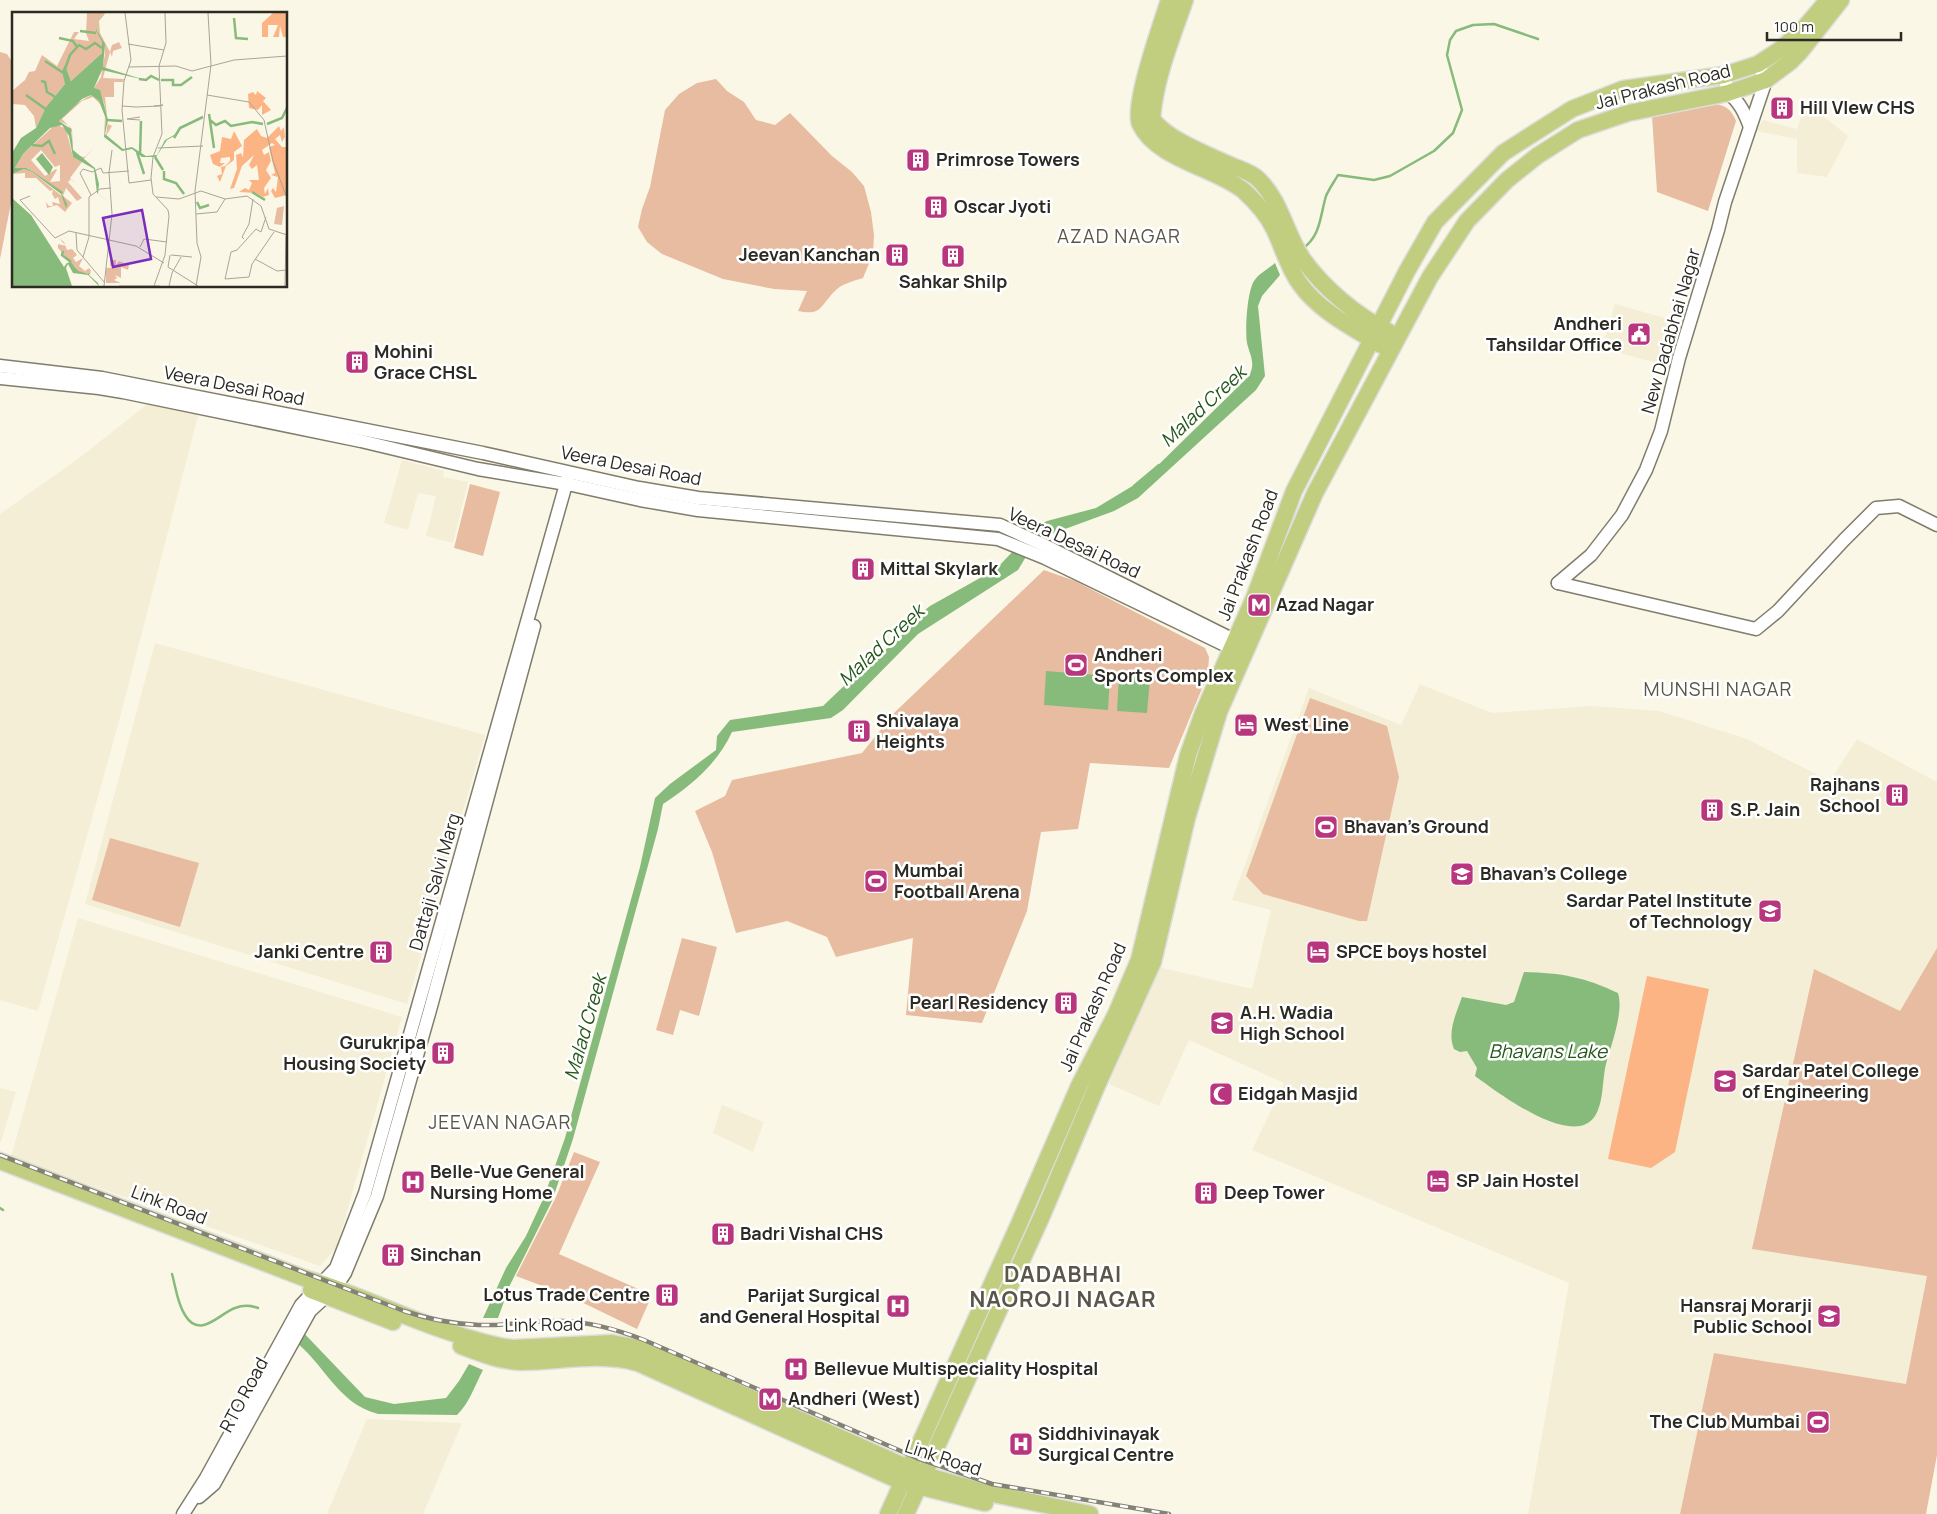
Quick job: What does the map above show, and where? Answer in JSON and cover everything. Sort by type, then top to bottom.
[{"type":"main road","points":[[1169,0],[1140,99],[1140,124],[1147,135],[1162,148],[1242,189],[1266,214],[1280,225]]},
{"type":"main road","points":[[1185,0],[1165,60],[1153,106],[1152,118],[1159,128],[1207,155],[1255,177],[1267,188],[1276,201],[1280,225],[1293,256],[1299,283],[1313,299],[1394,344]]},
{"type":"main road","name":"Jai Prakash Road","points":[[888,1514],[1079,1086],[1116,1014],[1139,960],[1188,755],[1203,713],[1235,645],[1254,598],[1294,491],[1407,271],[1435,222],[1503,153],[1572,109],[1623,89],[1724,75],[1758,64],[1781,49],[1805,27],[1828,0]]},
{"type":"main road","name":"Jai Prakash Road","points":[[906,1514],[1041,1218],[1096,1088],[1153,962],[1190,809],[1219,712],[1315,493],[1430,277],[1468,221],[1506,180],[1537,156],[1578,130],[1628,113],[1728,93],[1766,80],[1800,52],[1841,0]]},
{"type":"main road","name":"Link Road","points":[[0,1161],[324,1289],[362,1311],[494,1358],[519,1362],[598,1357],[619,1358],[638,1364],[906,1476],[1039,1514]]},
{"type":"main road","name":"Link Road","points":[[0,1173],[129,1223],[324,1289]]},
{"type":"main road","name":"Link Road","points":[[921,1481],[1090,1514]]},
{"type":"street","points":[[1758,64],[1766,80]]},
{"type":"street","points":[[1724,75],[1728,93],[1735,98],[1744,112],[1750,127]]},
{"type":"street","name":"New Dadabhai Nagar","points":[[1766,80],[1679,358],[1661,431],[1646,470],[1622,515],[1591,555],[1558,583],[1756,629],[1778,612],[1876,508],[1899,506],[1937,525]]},
{"type":"street","name":"Veera Desai Road","points":[[0,366],[102,378],[242,410],[573,472],[639,488],[698,498],[1000,525],[1046,546],[1235,645]]},
{"type":"street","points":[[0,378],[99,388],[242,410],[478,469],[698,510],[998,539],[1235,645]]},
{"type":"street","name":"Dattaji Salvi Marg","points":[[324,1289],[345,1273],[378,1196],[470,865],[573,472]]},
{"type":"street","name":"RTO Road","points":[[186,1510],[214,1484],[324,1289]]},
{"type":"shaded area","points":[[0,52],[7,54],[12,62],[12,198],[0,259]]},
{"type":"shaded area","points":[[716,79],[727,91],[744,102],[756,120],[775,125],[790,113],[832,156],[852,172],[864,186],[871,212],[874,235],[873,254],[863,278],[840,287],[816,311],[798,311],[807,291],[774,289],[723,279],[662,254],[647,242],[638,227],[650,187],[665,110],[679,94],[697,83]]},
{"type":"shaded area","points":[[1806,102],[1848,136],[1827,177],[1797,173],[1797,139],[1756,131],[1763,120],[1797,129]]},
{"type":"shaded area","points":[[1716,104],[1729,110],[1736,121],[1708,211],[1657,192],[1652,116]]},
{"type":"shaded area","name":"Andheri Tahsildar Office","points":[[1615,304],[1676,321],[1664,365],[1602,348]]},
{"type":"shaded area","points":[[155,398],[199,412],[118,725],[38,1011],[0,1000],[0,514],[78,459]]},
{"type":"shaded area","points":[[402,460],[444,471],[443,477],[468,482],[453,543],[426,536],[436,496],[418,493],[408,530],[384,523]]},
{"type":"shaded area","points":[[470,484],[500,492],[483,556],[454,548]]},
{"type":"shaded area","points":[[1044,570],[1075,581],[1205,648],[1209,657],[1208,674],[1169,768],[1090,763],[1078,829],[1041,832],[1027,911],[982,1023],[906,1015],[913,938],[836,957],[827,937],[787,921],[736,933],[712,852],[695,811],[725,796],[732,780],[862,753],[895,712]]},
{"type":"shaded area","points":[[155,643],[485,735],[407,1004],[85,904]]},
{"type":"shaded area","points":[[1420,684],[1492,713],[1591,706],[1659,711],[1747,739],[1830,781],[1857,739],[1937,782],[1937,1389],[1715,1353],[1680,1514],[1528,1514],[1569,1283],[1252,1150],[1284,1083],[1189,1040],[1159,1106],[1109,1084],[1158,967],[1252,989],[1271,910],[1232,900],[1309,688],[1401,725]]},
{"type":"shaded area","name":"Bhavan's Ground","points":[[1310,698],[1387,726],[1399,777],[1367,921],[1359,921],[1263,894],[1246,876]]},
{"type":"shaded area","points":[[110,838],[199,863],[180,927],[92,900]]},
{"type":"shaded area","points":[[78,918],[402,1017],[337,1247],[320,1266],[11,1157]]},
{"type":"shaded area","points":[[682,938],[717,947],[699,1016],[680,1010],[673,1035],[656,1030]]},
{"type":"shaded area","points":[[1937,948],[1937,1455],[1926,1514],[1680,1514],[1714,1353],[1906,1384],[1927,1276],[1752,1249],[1814,969],[1900,1011]]},
{"type":"shaded area","points":[[1647,976],[1709,989],[1675,1152],[1651,1168],[1608,1159]]},
{"type":"shaded area","points":[[0,1088],[16,1092],[1,1142],[0,1142]]},
{"type":"shaded area","points":[[722,1105],[764,1122],[753,1152],[713,1133]]},
{"type":"shaded area","points":[[574,1152],[600,1162],[559,1254],[652,1295],[637,1329],[569,1296],[516,1276],[556,1197]]},
{"type":"shaded area","points":[[367,1419],[462,1423],[423,1514],[327,1514]]},
{"type":"water","points":[[1275,263],[1280,275],[1262,296],[1258,306],[1265,376],[1256,390],[1138,498],[1114,511],[1046,536],[1027,555],[1018,570],[918,634],[843,710],[831,718],[732,732],[719,754],[703,773],[684,790],[663,804],[658,829],[573,1139],[552,1201],[510,1285],[498,1318],[483,1318],[506,1268],[526,1236],[544,1197],[565,1138],[640,867],[655,798],[670,784],[716,750],[717,736],[730,720],[823,706],[869,662],[897,641],[914,619],[930,606],[996,569],[1038,525],[1096,508],[1144,479],[1249,376],[1252,363],[1246,337],[1246,321],[1250,294],[1256,278]]},
{"type":"water","points":[[1046,671],[1110,676],[1108,710],[1044,705]]},
{"type":"water","points":[[1119,676],[1150,679],[1147,713],[1117,711]]},
{"type":"water","name":"Bhavans Lake","points":[[1524,972],[1550,973],[1572,977],[1594,983],[1618,993],[1618,1019],[1606,1064],[1600,1104],[1595,1116],[1584,1125],[1570,1126],[1553,1123],[1517,1105],[1475,1076],[1477,1068],[1467,1051],[1460,1052],[1454,1049],[1451,1036],[1455,1016],[1462,997],[1506,1005],[1514,1002]]},
{"type":"water","points":[[299,1328],[365,1397],[394,1404],[446,1398],[469,1364],[483,1370],[469,1400],[457,1415],[378,1414],[364,1409],[351,1401],[303,1348],[292,1339]]},
{"type":"waterway","name":"Malad Creek","points":[[1302,249],[1316,232],[1326,196],[1338,175],[1374,180],[1390,176],[1434,151],[1453,133],[1462,110],[1447,55],[1450,40],[1456,31],[1473,25],[1494,24],[1538,39]]},
{"type":"waterway","name":"Malad Creek","points":[[1134,486],[1159,465]]},
{"type":"waterway","name":"Malad Creek","points":[[172,1274],[182,1310],[191,1322],[197,1325],[210,1323],[238,1307],[252,1306],[258,1308]]},
{"type":"railway","points":[[0,1155],[413,1314],[441,1321],[469,1324],[490,1325],[563,1321],[604,1327],[644,1340],[917,1458],[992,1484],[1169,1514]]},
{"type":"place","name":"Hill VIew CHS","points":[[1782,108]]},
{"type":"place","name":"Primrose Towers","points":[[918,160]]},
{"type":"place","name":"Oscar Jyoti","points":[[936,207]]},
{"type":"place","name":"Jeevan Kanchan","points":[[897,255]]},
{"type":"place","name":"Sahkar Shilp","points":[[953,256]]},
{"type":"place","name":"Andheri Tahsildar Office","points":[[1639,334]]},
{"type":"place","name":"Mohini Grace CHSL","points":[[357,362]]},
{"type":"place","name":"Mittal Skylark","points":[[863,569]]},
{"type":"place","name":"Azad Nagar","points":[[1259,605]]},
{"type":"place","name":"Andheri Sports Complex","points":[[1076,665]]},
{"type":"place","name":"West Line","points":[[1246,725]]},
{"type":"place","name":"Shivalaya Heights","points":[[859,731]]},
{"type":"place","name":"Rajhans School","points":[[1897,795]]},
{"type":"place","name":"S.P. Jain","points":[[1712,810]]},
{"type":"place","name":"Bhavan's Ground","points":[[1326,827]]},
{"type":"place","name":"Bhavan's College","points":[[1462,874]]},
{"type":"place","name":"Mumbai Football Arena","points":[[876,881]]},
{"type":"place","name":"Sardar Patel Institute of Technology","points":[[1770,911]]},
{"type":"place","name":"Janki Centre","points":[[381,952]]},
{"type":"place","name":"SPCE boys hostel","points":[[1318,952]]},
{"type":"place","name":"Pearl Residency","points":[[1066,1003]]},
{"type":"place","name":"A.H. Wadia High School","points":[[1222,1023]]},
{"type":"place","name":"Gurukripa Housing Society","points":[[443,1053]]},
{"type":"place","name":"Sardar Patel College of Engineering","points":[[1725,1081]]},
{"type":"place","name":"Eidgah Masjid","points":[[1221,1094]]},
{"type":"place","name":"SP Jain Hostel","points":[[1438,1181]]},
{"type":"place","name":"Belle-Vue General Nursing Home","points":[[413,1182]]},
{"type":"place","name":"Deep Tower","points":[[1206,1193]]},
{"type":"place","name":"Badri Vishal CHS","points":[[723,1234]]},
{"type":"place","name":"Sinchan","points":[[393,1255]]},
{"type":"place","name":"Lotus Trade Centre","points":[[667,1295]]},
{"type":"place","name":"Parijat Surgical and General Hospital","points":[[898,1306]]},
{"type":"place","name":"Hansraj Morarji Public School","points":[[1829,1316]]},
{"type":"place","name":"Bellevue Multispeciality Hospital","points":[[796,1369]]},
{"type":"place","name":"Andheri (West)","points":[[770,1399]]},
{"type":"place","name":"The Club Mumbai","points":[[1818,1422]]},
{"type":"place","name":"Siddhivinayak Surgical Centre","points":[[1021,1444]]},
{"type":"district","name":"AZAD NAGAR","points":[[1119,236]]},
{"type":"district","name":"MUNSHI NAGAR","points":[[1718,689]]},
{"type":"district","name":"JEEVAN NAGAR","points":[[500,1122]]},
{"type":"district","name":"DADABHAI NAOROJI NAGAR","points":[[1063,1286]]}]
